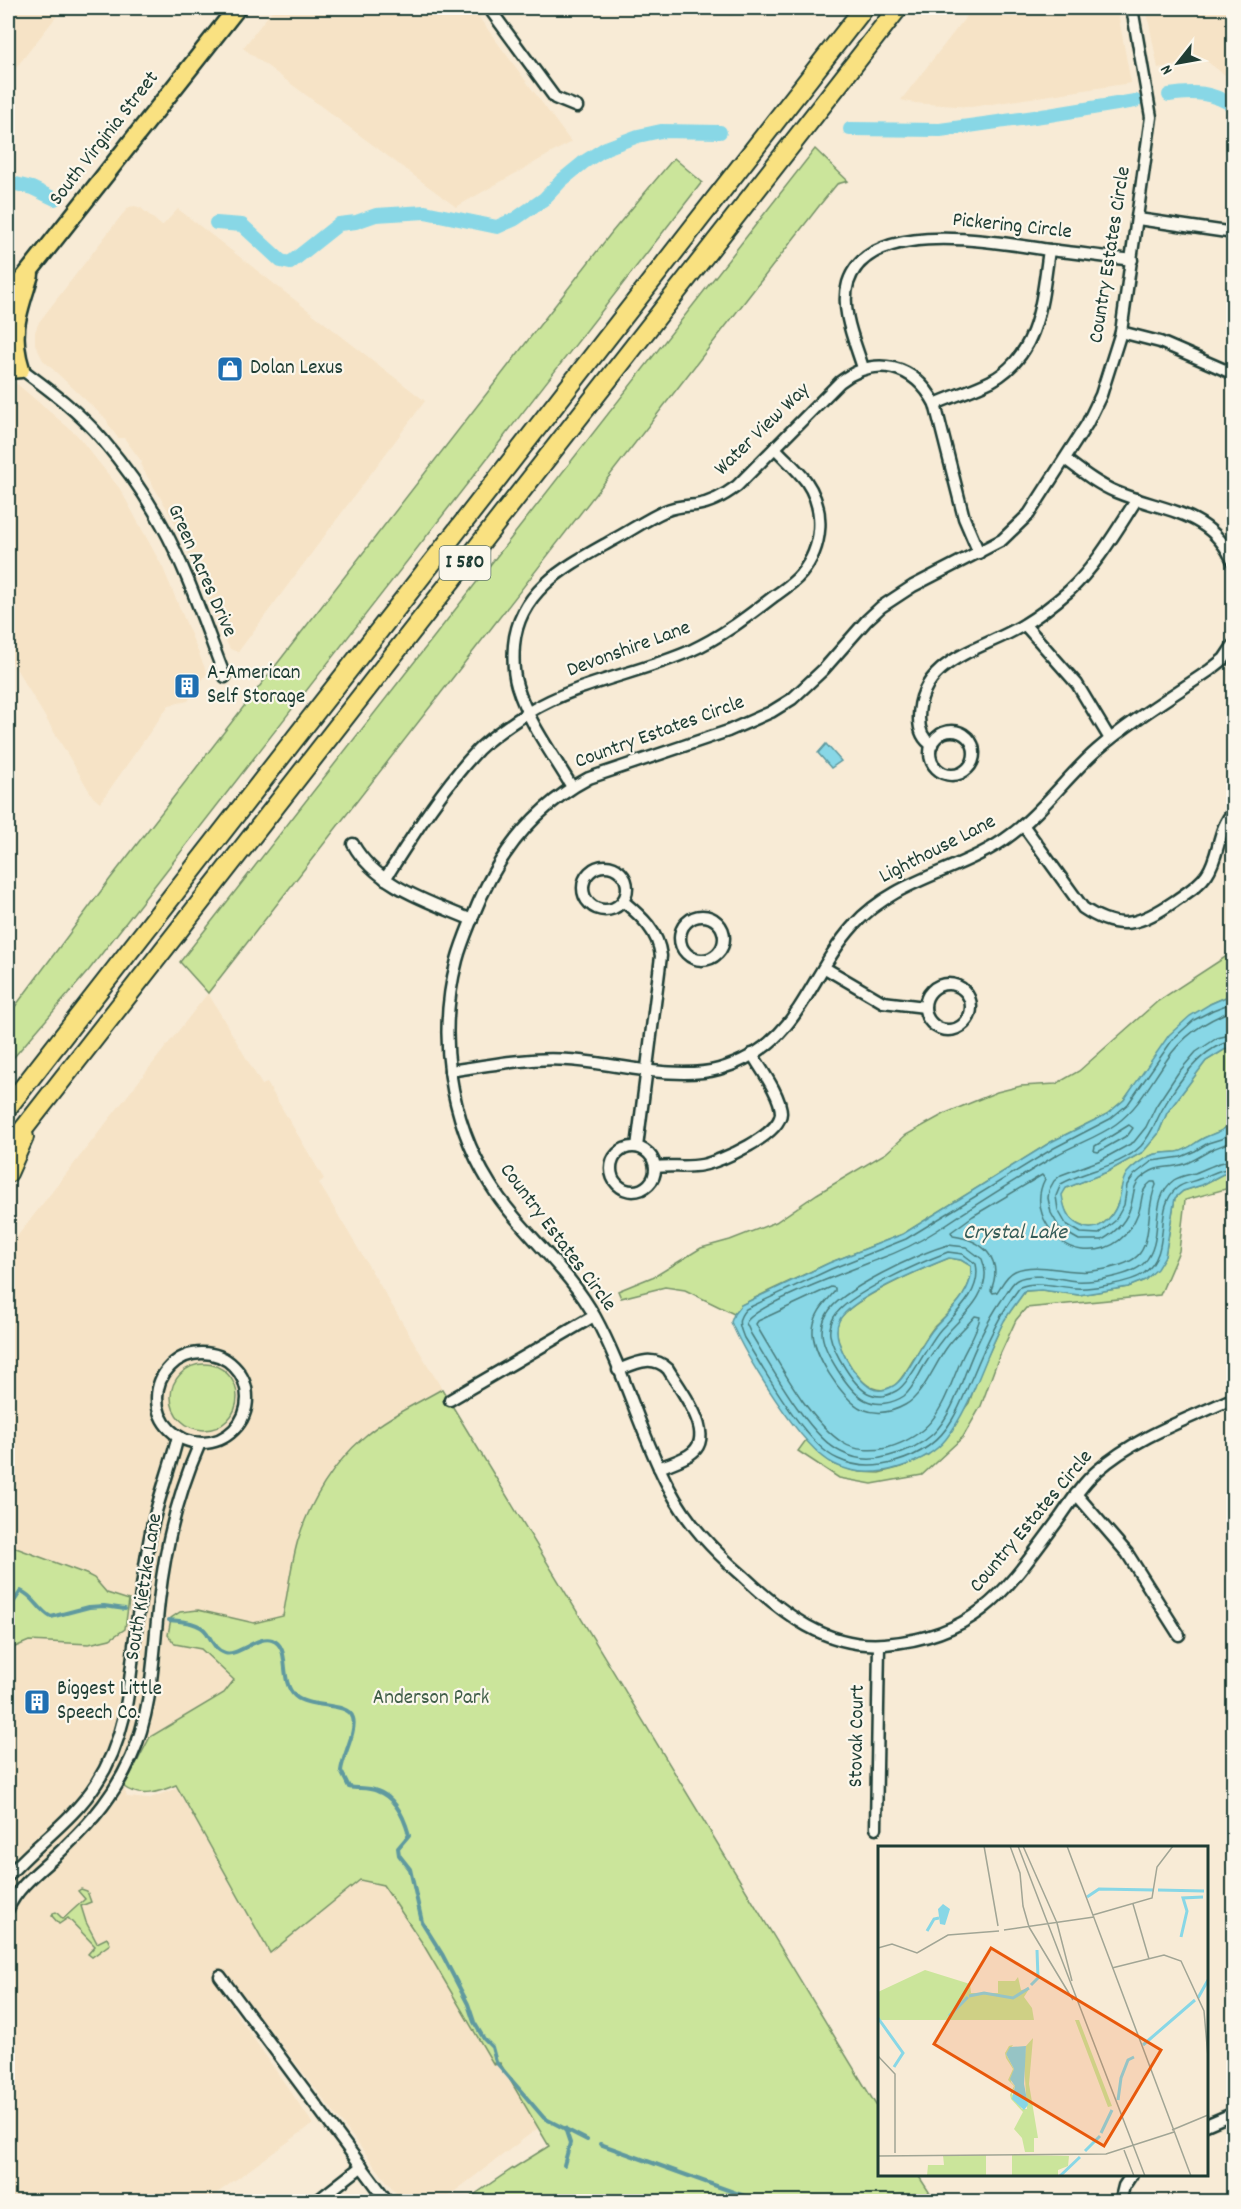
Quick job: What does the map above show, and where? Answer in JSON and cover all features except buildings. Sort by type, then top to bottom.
[{"type":"highway","name":"I 580","points":[[9,1104],[864,8]]},
{"type":"highway","name":"I 580","points":[[8,1149],[898,8]]},
{"type":"highway","points":[[8,1173],[31,1119]]},
{"type":"main road","name":"South Virginia Street","points":[[8,298],[237,8]]},
{"type":"main road","points":[[12,366],[16,327],[33,266]]},
{"type":"street","points":[[489,8],[555,99],[577,106]]},
{"type":"street","name":"Country Estates Circle","points":[[1132,8],[1151,117],[1121,332],[1101,395],[1087,424],[1029,514],[1002,540],[913,586],[881,607],[824,669],[792,699],[771,712],[728,731],[611,769],[572,787],[536,816],[504,854],[486,885],[471,920],[452,981],[447,1038],[456,1103],[465,1132],[489,1182],[505,1205],[574,1287],[594,1316],[659,1468],[684,1513],[713,1550],[772,1603],[790,1617],[812,1629],[860,1643],[879,1645],[925,1639],[966,1622],[984,1609],[1018,1575],[1076,1494],[1094,1474],[1129,1447],[1233,1398]]},
{"type":"street","points":[[1138,219],[1233,233]]},
{"type":"street","name":"Pickering Circle","points":[[863,368],[849,319],[846,294],[848,283],[854,271],[874,252],[887,246],[944,238],[974,239],[1132,260]]},
{"type":"street","points":[[935,404],[993,380],[1016,361],[1027,347],[1039,316],[1049,249]]},
{"type":"street","points":[[1121,332],[1160,342],[1233,374]]},
{"type":"street","name":"Green Acres Drive","points":[[12,366],[75,412],[101,438],[145,495],[178,560],[225,677]]},
{"type":"street","points":[[863,368],[885,366],[909,375],[929,393],[935,404],[964,518],[979,553]]},
{"type":"street","name":"Water View Way","points":[[572,787],[528,712],[516,683],[513,654],[515,639],[520,621],[537,591],[563,569],[664,511],[698,505],[725,495],[840,382],[863,368]]},
{"type":"street","name":"Devonshire Lane","points":[[385,879],[423,822],[479,750],[495,736],[528,712],[557,698],[667,660],[708,642],[744,619],[801,574],[816,548],[820,520],[818,507],[806,481],[775,448]]},
{"type":"street","points":[[1065,459],[1099,484],[1200,522],[1221,540],[1233,564]]},
{"type":"street","points":[[932,745],[923,737],[919,725],[919,710],[922,697],[936,673],[962,655],[1025,625],[1069,591],[1106,549],[1137,499]]},
{"type":"street","points":[[1025,625],[1077,684],[1110,739]]},
{"type":"street","name":"Lighthouse Lane","points":[[450,1071],[546,1059],[583,1061],[677,1073],[699,1072],[720,1068],[752,1054],[782,1032],[795,1016],[837,947],[854,925],[873,907],[911,884],[991,847],[1011,835],[1110,739],[1210,670],[1224,659],[1233,644]]},
{"type":"street","points":[[947,732],[965,735],[974,751],[973,760],[969,768],[961,773],[943,774],[931,760],[932,745],[939,735],[947,732]]},
{"type":"street","points":[[1023,825],[1083,908],[1094,916],[1107,920],[1134,923],[1154,915],[1201,882],[1213,863],[1224,824],[1233,811]]},
{"type":"street","points":[[353,844],[359,855],[385,879],[471,920]]},
{"type":"street","points":[[597,867],[616,868],[627,883],[627,893],[623,901],[616,908],[607,911],[598,910],[584,898],[582,889],[584,879],[597,867]]},
{"type":"street","points":[[623,901],[649,926],[660,947],[660,970],[637,1147]]},
{"type":"street","points":[[703,915],[718,922],[725,938],[718,954],[702,961],[686,954],[681,942],[682,929],[687,922],[703,915]]},
{"type":"street","points":[[660,947],[681,942]]},
{"type":"street","points":[[825,968],[884,1002],[925,1007]]},
{"type":"street","points":[[950,984],[959,987],[966,993],[970,1002],[967,1020],[960,1027],[951,1030],[941,1029],[933,1024],[927,1016],[925,1007],[932,990],[940,985],[950,984]]},
{"type":"street","points":[[656,1167],[691,1167],[710,1163],[759,1139],[776,1127],[780,1120],[780,1105],[752,1054]]},
{"type":"street","points":[[628,1147],[637,1147],[652,1156],[656,1167],[652,1181],[646,1188],[630,1192],[621,1189],[615,1182],[611,1174],[611,1165],[614,1157],[620,1151],[628,1147]]},
{"type":"street","points":[[450,1400],[594,1316]]},
{"type":"street","points":[[204,1352],[218,1354],[239,1370],[246,1385],[248,1401],[245,1415],[238,1427],[228,1436],[216,1441],[200,1443],[194,1443],[172,1432],[162,1420],[157,1402],[161,1378],[168,1367],[181,1357],[204,1352]]},
{"type":"street","points":[[618,1370],[646,1360],[662,1363],[668,1369],[698,1420],[702,1438],[697,1448],[684,1457],[659,1468]]},
{"type":"street","name":"South Kietzke Lane","points":[[8,1876],[85,1800],[105,1769],[115,1748],[129,1692],[150,1535],[178,1436]]},
{"type":"street","name":"South Kietzke Lane","points":[[8,1909],[28,1880],[66,1846],[105,1805],[131,1758],[138,1739],[148,1695],[159,1598],[169,1541],[188,1473],[200,1443]]},
{"type":"street","points":[[1076,1494],[1128,1553],[1179,1635]]},
{"type":"street","name":"Stovak Court","points":[[876,1828],[879,1645]]},
{"type":"street","points":[[220,1976],[388,2202]]},
{"type":"street","points":[[1208,2124],[1233,2113]]},
{"type":"street","points":[[316,2202],[362,2166]]},
{"type":"street","points":[[1119,2202],[1124,2186],[1131,2176]]},
{"type":"shaded area","points":[[8,8],[63,8],[8,78]]},
{"type":"shaded area","points":[[274,8],[472,8],[571,142],[456,207],[243,48]]},
{"type":"shaded area","points":[[723,8],[765,8],[729,16]]},
{"type":"shaded area","points":[[973,8],[1117,8],[1131,83],[971,107],[901,100]]},
{"type":"shaded area","points":[[1146,8],[1233,8],[1233,81],[1205,60],[1158,68]]},
{"type":"shaded area","points":[[129,207],[141,208],[162,226],[178,209],[425,401],[238,652],[230,649],[172,517],[141,466],[142,462],[124,438],[118,438],[107,420],[43,360],[35,344],[35,332],[39,322],[121,216]]},
{"type":"shaded area","points":[[8,379],[77,435],[120,489],[163,568],[207,673],[188,701],[169,705],[100,803],[93,797],[8,655]]},
{"type":"shaded area","points":[[208,993],[262,1085],[267,1083],[324,1179],[319,1183],[442,1389],[387,1420],[364,1437],[331,1474],[310,1507],[298,1541],[284,1616],[224,1693],[150,1737],[124,1787],[127,1797],[148,1799],[177,1788],[270,1953],[382,1862],[538,2128],[442,2201],[402,2201],[234,1983],[222,1993],[313,2124],[206,2201],[8,2202],[8,1248]]},
{"type":"green space","points":[[815,149],[848,181],[837,184],[819,206],[208,993],[180,962]]},
{"type":"green space","points":[[674,158],[702,182],[89,970],[8,1064],[8,1016],[110,879],[612,232]]},
{"type":"green space","points":[[1233,952],[1233,994],[1210,1004],[1138,1081],[1124,1100],[1107,1114],[1051,1142],[903,1234],[829,1263],[769,1291],[741,1305],[734,1314],[685,1290],[665,1287],[621,1298],[618,1291],[657,1275],[701,1248],[730,1240],[776,1222],[817,1194],[886,1153],[906,1135],[946,1113],[997,1092],[1021,1086],[1056,1084],[1079,1071],[1158,1001]]},
{"type":"green space","points":[[1233,1047],[1234,1121],[1185,1149],[1153,1155],[1138,1163],[1125,1177],[1118,1203],[1112,1215],[1103,1224],[1086,1228],[1072,1220],[1065,1209],[1061,1195],[1066,1188],[1107,1172],[1143,1152],[1158,1134],[1167,1113],[1206,1061]]},
{"type":"green space","points":[[1223,1174],[1233,1174],[1233,1187],[1185,1200],[1179,1251],[1160,1295],[1026,1308],[1016,1320],[998,1359],[981,1406],[963,1437],[922,1475],[872,1484],[839,1478],[798,1451],[806,1440],[833,1464],[859,1472],[879,1473],[902,1467],[928,1455],[969,1403],[978,1377],[1004,1320],[1025,1291],[1041,1290],[1079,1295],[1128,1287],[1145,1280],[1165,1256],[1175,1198],[1183,1191],[1202,1185]]},
{"type":"green space","points":[[949,1258],[961,1260],[971,1266],[969,1284],[965,1292],[930,1332],[899,1382],[884,1390],[866,1384],[852,1368],[841,1347],[837,1328],[839,1320],[846,1311],[873,1293]]},
{"type":"green space","points":[[197,1364],[211,1364],[223,1369],[232,1378],[237,1397],[235,1410],[228,1421],[211,1430],[197,1430],[185,1425],[176,1416],[171,1404],[171,1390],[176,1378],[185,1369]]},
{"type":"green space","name":"Anderson Park","points":[[442,1389],[878,2108],[878,2176],[919,2176],[935,2201],[465,2201],[549,2146],[500,2063],[494,2065],[423,1944],[383,1885],[360,1880],[270,1953],[176,1785],[156,1792],[143,1793],[136,1793],[124,1787],[150,1737],[224,1693],[234,1680],[201,1649],[175,1644],[168,1635],[171,1618],[180,1612],[198,1610],[254,1623],[283,1616],[298,1540],[316,1497],[333,1471],[353,1447],[392,1417]]},
{"type":"green space","points":[[8,1545],[86,1574],[94,1578],[107,1593],[129,1600],[125,1629],[110,1639],[89,1644],[29,1641],[8,1650]]},
{"type":"green space","points":[[81,1889],[87,1891],[91,1902],[81,1906],[97,1943],[107,1938],[110,1944],[92,1957],[88,1954],[95,1946],[68,1918],[59,1924],[52,1916],[56,1912],[63,1919],[85,1899],[78,1891]]},
{"type":"water","points":[[826,744],[841,761],[831,768],[818,753]]},
{"type":"water","name":"Crystal Lake","points":[[1233,994],[1233,1047],[1206,1061],[1167,1113],[1158,1134],[1143,1152],[1107,1172],[1066,1188],[1062,1195],[1065,1209],[1072,1220],[1086,1228],[1098,1227],[1112,1215],[1125,1177],[1135,1166],[1153,1155],[1185,1149],[1223,1129],[1233,1121],[1233,1174],[1223,1174],[1202,1185],[1183,1191],[1175,1198],[1165,1256],[1157,1269],[1145,1280],[1128,1287],[1079,1295],[1041,1290],[1025,1291],[1004,1321],[971,1397],[955,1425],[942,1444],[925,1456],[892,1469],[858,1472],[842,1468],[821,1455],[806,1440],[776,1400],[738,1337],[731,1322],[741,1305],[829,1263],[903,1234],[1051,1142],[1107,1114],[1124,1100],[1169,1035],[1190,1016]],"holes":[[[949,1258],[961,1260],[971,1266],[971,1275],[960,1300],[930,1333],[898,1382],[885,1389],[871,1388],[851,1368],[841,1348],[837,1329],[839,1321],[857,1303],[889,1285]]]},
{"type":"waterway","points":[[1169,95],[1203,94],[1234,106]]},
{"type":"waterway","points":[[850,129],[940,130],[1135,101]]},
{"type":"waterway","points":[[216,223],[242,225],[281,261],[290,263],[339,224],[356,222],[376,215],[425,212],[497,227],[515,219],[544,199],[562,180],[606,148],[638,136],[661,131],[720,132]]},
{"type":"waterway","points":[[8,182],[32,188],[55,199]]},
{"type":"waterway","points":[[8,1610],[21,1591],[51,1617],[89,1607],[104,1606],[125,1609]]},
{"type":"waterway","points":[[169,1620],[200,1626],[216,1647],[225,1653],[235,1652],[260,1640],[272,1640],[282,1649],[287,1681],[295,1696],[309,1703],[336,1707],[350,1713],[354,1723],[353,1730],[341,1771],[349,1787],[370,1789],[383,1794],[394,1803],[401,1815],[409,1835],[398,1848],[399,1855],[410,1869],[422,1922],[442,1954],[468,2004],[474,2022],[484,2039],[492,2047],[496,2062],[544,2118],[587,2140]]},
{"type":"waterway","points":[[564,2165],[570,2143],[565,2128]]},
{"type":"waterway","points":[[600,2144],[761,2202]]},
{"type":"place","name":"Dolan Lexus","points":[[230,369]]},
{"type":"place","name":"A-American Self Storage","points":[[187,686]]},
{"type":"place","name":"Biggest Little Speech Co.","points":[[37,1702]]}]
